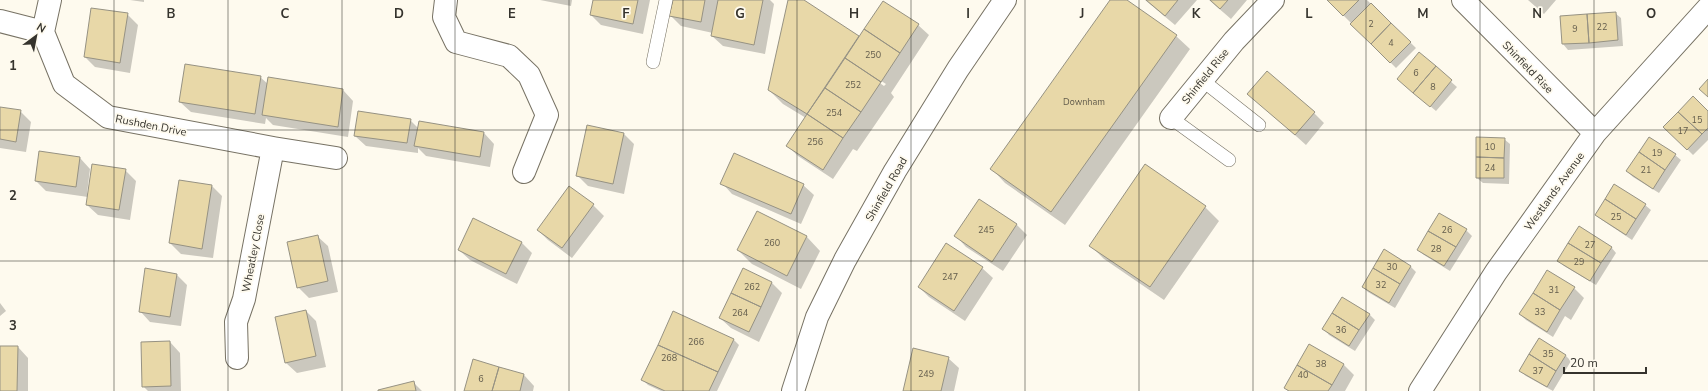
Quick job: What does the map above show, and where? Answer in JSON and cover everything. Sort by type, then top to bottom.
[{"type":"street","points":[[0,21],[43,32],[50,0]]},
{"type":"street","points":[[446,0],[444,17],[456,42],[509,56],[529,75],[547,115],[524,172]]},
{"type":"street","name":"Shinfield Road","points":[[793,391],[817,317],[844,260],[895,171],[941,96],[1004,0]]},
{"type":"street","name":"Shinfield Rise","points":[[1171,118],[1234,40],[1273,0]]},
{"type":"street","name":"Shinfield Rise","points":[[1462,0],[1595,133]]},
{"type":"street","name":"Westlands Avenue","points":[[1420,391],[1496,272],[1595,133],[1708,8]]},
{"type":"street","name":"Rushden Drive","points":[[43,32],[64,84],[108,117],[272,148],[336,158]]},
{"type":"street","name":"Wheatley Close","points":[[237,358],[236,322],[244,299],[272,148]]},
{"type":"lane","points":[[653,62],[666,0]]},
{"type":"lane","points":[[1202,80],[1259,125]]},
{"type":"lane","points":[[1171,118],[1229,160]]},
{"type":"building","points":[[593,0],[638,0],[633,24],[590,15]]},
{"type":"building","points":[[673,0],[705,0],[701,22],[669,16]]},
{"type":"building","points":[[718,0],[763,0],[754,45],[711,36]]},
{"type":"building","points":[[788,0],[804,0],[859,36],[807,114],[768,90]]},
{"type":"building","points":[[1110,0],[1127,0],[1177,35],[1051,212],[990,169]]},
{"type":"building","points":[[1146,0],[1178,0],[1165,16]]},
{"type":"building","points":[[1210,0],[1228,0],[1220,9]]},
{"type":"building","points":[[1327,0],[1359,0],[1343,16]]},
{"type":"building","points":[[883,1],[919,24],[900,53],[864,29]]},
{"type":"building","points":[[1371,3],[1391,23],[1371,44],[1350,24]]},
{"type":"building","points":[[91,8],[128,13],[120,63],[84,57]]},
{"type":"building","points":[[1616,12],[1618,40],[1589,43],[1587,14]]},
{"type":"building","points":[[1587,14],[1589,43],[1562,44],[1560,16]]},
{"type":"building","points":[[1391,23],[1411,42],[1390,63],[1371,44]]},
{"type":"building","points":[[864,29],[900,53],[881,82],[845,58]]},
{"type":"building","points":[[1419,52],[1436,66],[1413,93],[1397,79]]},
{"type":"building","points":[[845,58],[881,82],[861,112],[825,88]]},
{"type":"building","points":[[185,64],[261,76],[255,114],[179,102]]},
{"type":"building","points":[[1436,66],[1452,80],[1430,107],[1413,93]]},
{"type":"building","points":[[1267,71],[1315,112],[1295,135],[1247,94]]},
{"type":"building","points":[[268,77],[343,89],[338,127],[262,115]]},
{"type":"building","points":[[1708,79],[1708,97],[1699,89]]},
{"type":"building","points":[[825,88],[861,112],[843,138],[807,114]]},
{"type":"building","points":[[1693,96],[1708,111],[1708,128],[1702,134],[1678,112]]},
{"type":"building","points":[[0,107],[21,110],[16,142],[0,139]]},
{"type":"building","points":[[358,111],[411,119],[407,143],[354,136]]},
{"type":"building","points":[[1678,112],[1702,134],[1687,150],[1663,127]]},
{"type":"building","points":[[807,114],[843,138],[823,170],[786,146]]},
{"type":"building","points":[[419,121],[484,132],[480,157],[414,146]]},
{"type":"building","points":[[587,125],[624,133],[613,184],[576,176]]},
{"type":"building","points":[[1476,137],[1505,138],[1504,158],[1476,157]]},
{"type":"building","points":[[1649,137],[1676,154],[1665,170],[1639,152]]},
{"type":"building","points":[[39,151],[80,157],[76,187],[35,181]]},
{"type":"building","points":[[1639,152],[1665,170],[1653,189],[1626,171]]},
{"type":"building","points":[[734,153],[804,184],[791,214],[720,184]]},
{"type":"building","points":[[1476,157],[1504,158],[1504,178],[1476,178]]},
{"type":"building","points":[[92,164],[126,169],[119,210],[86,205]]},
{"type":"building","points":[[1145,164],[1206,206],[1150,287],[1089,246]]},
{"type":"building","points":[[179,180],[212,185],[202,249],[169,243]]},
{"type":"building","points":[[1614,184],[1646,204],[1636,219],[1605,199]]},
{"type":"building","points":[[569,186],[594,204],[562,248],[537,230]]},
{"type":"building","points":[[979,199],[1017,224],[992,262],[954,236]]},
{"type":"building","points":[[1605,199],[1636,219],[1626,235],[1595,215]]},
{"type":"building","points":[[757,211],[807,236],[787,276],[737,250]]},
{"type":"building","points":[[1439,213],[1467,229],[1456,247],[1428,231]]},
{"type":"building","points":[[473,218],[522,242],[506,274],[458,250]]},
{"type":"building","points":[[1579,226],[1612,247],[1601,263],[1568,243]]},
{"type":"building","points":[[1428,231],[1456,247],[1444,266],[1417,250]]},
{"type":"building","points":[[318,235],[328,281],[297,288],[287,242]]},
{"type":"building","points":[[946,243],[983,267],[954,311],[918,287]]},
{"type":"building","points":[[1568,243],[1601,263],[1590,281],[1557,261]]},
{"type":"building","points":[[1384,249],[1411,266],[1400,284],[1373,268]]},
{"type":"building","points":[[145,268],[177,274],[170,317],[139,312]]},
{"type":"building","points":[[743,268],[772,282],[761,307],[731,293]]},
{"type":"building","points":[[1373,268],[1400,284],[1389,303],[1362,287]]},
{"type":"building","points":[[1547,270],[1575,287],[1560,310],[1533,293]]},
{"type":"building","points":[[731,293],[761,307],[749,332],[719,318]]},
{"type":"building","points":[[1533,293],[1560,310],[1547,332],[1519,314]]},
{"type":"building","points":[[1342,297],[1370,314],[1359,330],[1332,313]]},
{"type":"building","points":[[306,310],[316,356],[285,363],[275,317]]},
{"type":"building","points":[[673,311],[734,339],[718,372],[658,345]]},
{"type":"building","points":[[1332,313],[1359,330],[1349,346],[1322,329]]},
{"type":"building","points":[[1539,338],[1566,355],[1556,371],[1529,354]]},
{"type":"building","points":[[170,341],[171,386],[142,387],[141,342]]},
{"type":"building","points":[[1309,344],[1344,364],[1332,385],[1297,365]]},
{"type":"building","points":[[658,345],[718,372],[709,391],[665,391],[641,380]]},
{"type":"building","points":[[0,346],[18,346],[17,391],[0,391]]},
{"type":"building","points":[[913,348],[949,357],[941,391],[903,391]]},
{"type":"building","points":[[1529,354],[1556,371],[1547,387],[1519,371]]},
{"type":"building","points":[[473,359],[499,367],[492,391],[464,391]]},
{"type":"building","points":[[1297,365],[1332,385],[1328,391],[1289,391],[1284,388]]},
{"type":"building","points":[[499,367],[524,374],[520,391],[492,391]]},
{"type":"building","points":[[414,381],[416,391],[378,391],[378,390]]}]
